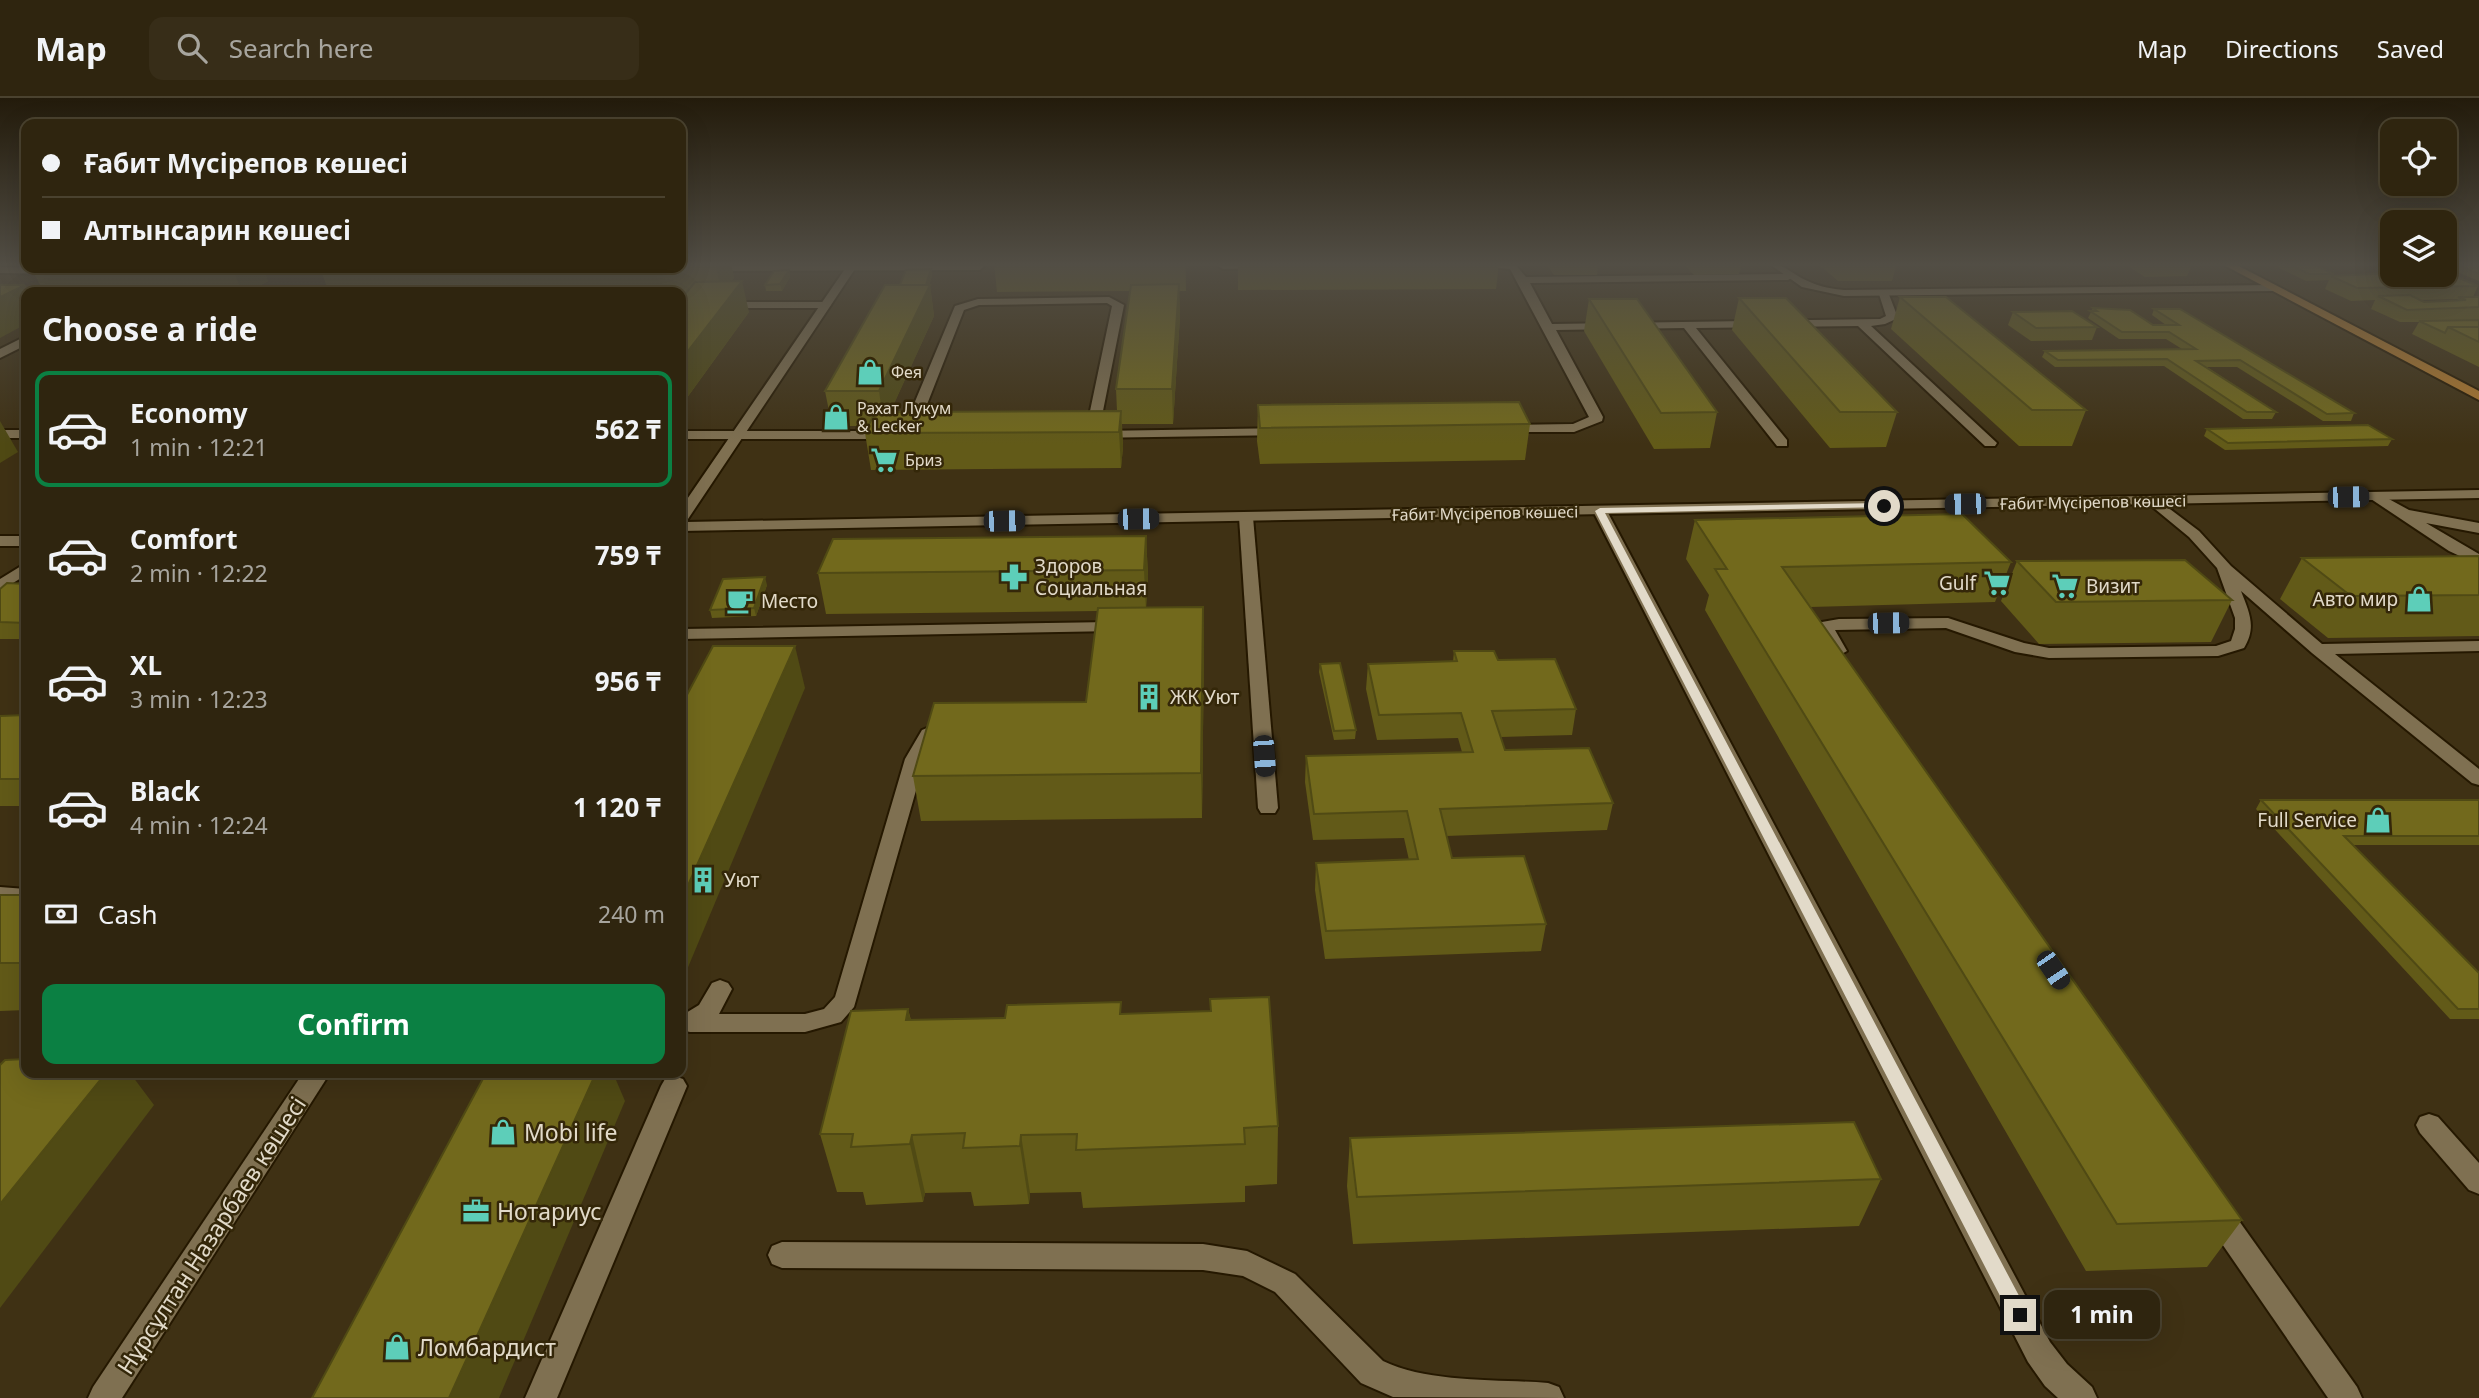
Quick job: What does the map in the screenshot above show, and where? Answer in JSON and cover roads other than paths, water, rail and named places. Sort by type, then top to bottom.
[{"type":"main road","points":[[686,511],[812,324]]},
{"type":"main road","points":[[686,435],[915,435],[954,324]]},
{"type":"main road","points":[[1113,324],[1085,435],[1291,432]]},
{"type":"main road","points":[[1497,430],[1574,428],[1595,421],[1595,412],[1547,324]]},
{"type":"main road","points":[[1687,324],[1782,443]]},
{"type":"main road","points":[[1549,327],[1745,324]]},
{"type":"main road","points":[[1862,324],[1990,443]]},
{"type":"main road","points":[[2341,324],[2479,396]]},
{"type":"main road","points":[[0,354],[21,343]]},
{"type":"main road","points":[[0,434],[21,434]]},
{"type":"main road","name":"Ғабит Мүсірепов көшесі","points":[[686,527],[2479,494]]},
{"type":"main road","points":[[2376,496],[2455,548],[2479,560]]},
{"type":"main road","points":[[2154,501],[2194,534],[2224,567],[2318,649],[2479,779]]},
{"type":"main road","points":[[1600,511],[2039,1352],[2056,1375],[2081,1398]]},
{"type":"main road","points":[[2404,514],[2479,528]]},
{"type":"main road","points":[[1246,517],[1268,808]]},
{"type":"main road","points":[[0,541],[21,541]]},
{"type":"main road","points":[[1848,666],[1825,632],[1828,626],[1948,623],[2021,649],[2049,653],[2230,649],[2238,644],[2244,629],[2224,567]]},
{"type":"main road","points":[[0,586],[21,571]]},
{"type":"main road","points":[[686,634],[1111,627]]},
{"type":"main road","points":[[2318,649],[2479,646]]},
{"type":"main road","points":[[687,1023],[806,1023],[832,1016],[846,1001],[922,740],[936,728],[966,725]]},
{"type":"main road","points":[[0,895],[21,896]]},
{"type":"main road","points":[[687,1023],[708,1011],[720,989]]},
{"type":"main road","name":"Нұрсұлтан Назарбаев көшесі","points":[[104,1398],[314,1078]]},
{"type":"main road","points":[[2429,1125],[2479,1182]]},
{"type":"main road","points":[[2204,1193],[2346,1398]]},
{"type":"main road","points":[[782,1255],[1203,1257],[1247,1264],[1285,1283],[1349,1351],[1372,1372],[1393,1382],[1436,1390],[1548,1398]]},
{"type":"lane","points":[[541,1398],[674,1086]]},
{"type":"place","name":"Фея","points":[[870,372]]},
{"type":"place","name":"Рахат Лукум & Lecker","points":[[836,417]]},
{"type":"place","name":"Бриз","points":[[884,460]]},
{"type":"place","name":"Здоров Социальная","points":[[1014,577]]},
{"type":"place","name":"Gulf","points":[[1997,583]]},
{"type":"place","name":"Визит","points":[[2065,586]]},
{"type":"place","name":"Авто мир","points":[[2419,599]]},
{"type":"place","name":"Место","points":[[740,601]]},
{"type":"place","name":"ЖК Уют","points":[[1149,697]]},
{"type":"place","name":"Full Service","points":[[2378,820]]},
{"type":"place","name":"Уют","points":[[703,880]]},
{"type":"place","name":"Mobi life","points":[[503,1132]]},
{"type":"place","name":"Нотариус","points":[[476,1211]]},
{"type":"place","name":"Ломбардист","points":[[397,1347]]}]
